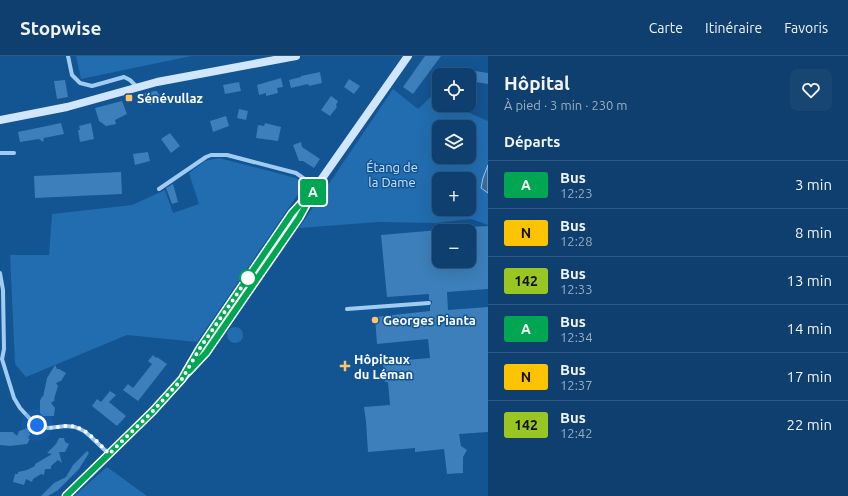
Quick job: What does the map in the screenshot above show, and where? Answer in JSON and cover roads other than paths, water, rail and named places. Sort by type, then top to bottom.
[{"type":"main road","points":[[0,120],[73,106],[136,87],[181,77],[296,56]]},
{"type":"main road","points":[[66,496],[153,411],[182,379],[200,348],[292,213],[316,187],[408,56]]},
{"type":"main road","points":[[0,116],[39,112]]},
{"type":"street","points":[[68,56],[72,75],[80,83],[92,86],[124,77],[130,80],[136,87]]},
{"type":"street","points":[[0,153],[14,153]]},
{"type":"street","points":[[159,189],[206,156],[211,155],[227,155],[296,173],[316,187]]},
{"type":"street","points":[[0,273],[3,290],[4,349],[2,359],[14,398],[20,408],[37,425],[48,428],[75,426],[80,428],[109,454]]},
{"type":"street","points":[[348,309],[429,303]]},
{"type":"place","name":"Sénévullaz","points":[[129,98]]},
{"type":"place","name":"Georges Pianta","points":[[375,320]]},
{"type":"place","name":"Hôpitaux du Léman","points":[[345,366]]},
{"type":"park label","name":"Étang de la Dame","points":[[392,174]]}]
